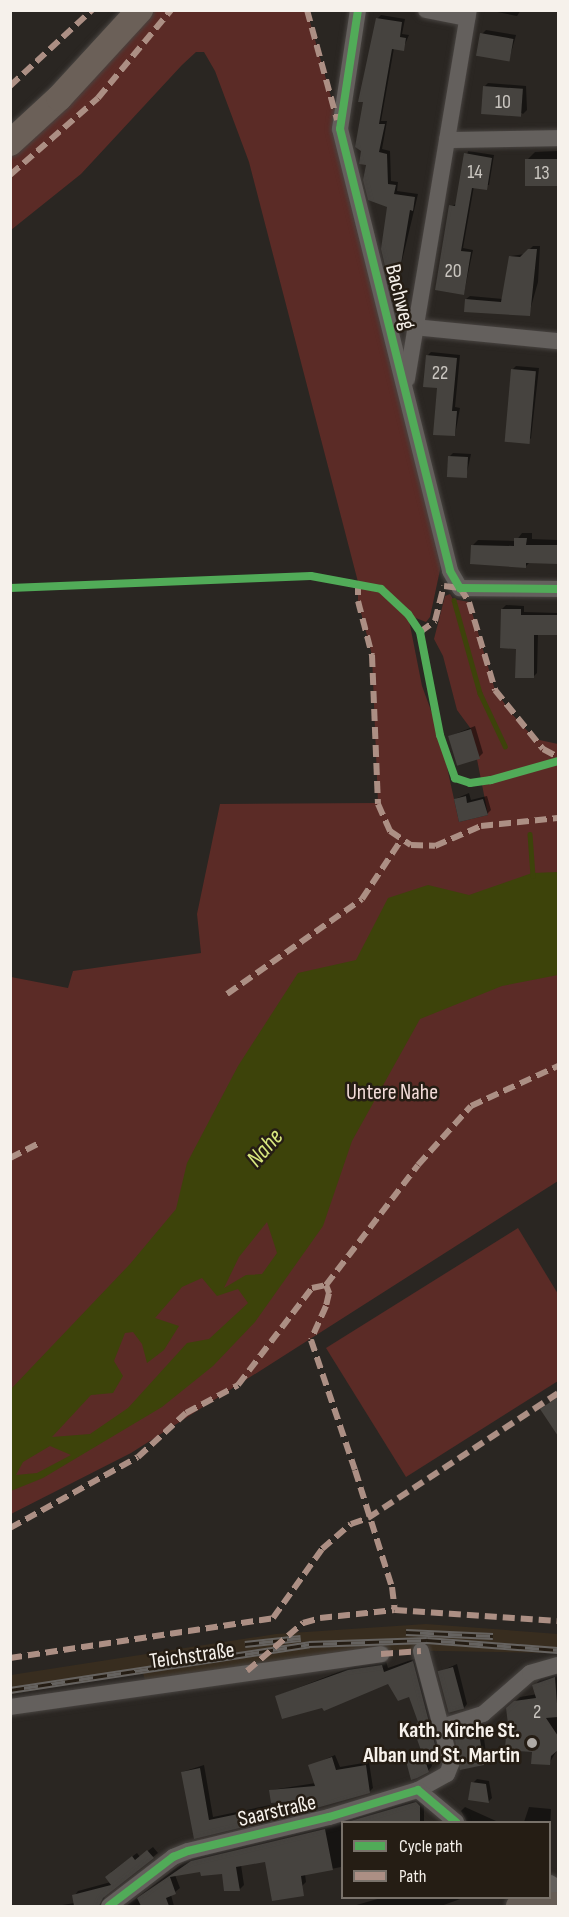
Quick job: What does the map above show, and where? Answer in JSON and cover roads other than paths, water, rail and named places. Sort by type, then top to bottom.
[{"type":"highway","points":[[10,123],[118,10]]},
{"type":"highway","points":[[10,143],[93,63],[140,10]]},
{"type":"main road","points":[[528,1906],[558,1903]]},
{"type":"street","name":"Bachweg","points":[[358,10],[340,129],[450,571],[460,588],[558,589]]},
{"type":"street","name":"Bachweg","points":[[406,388],[414,327],[468,14],[426,10]]},
{"type":"street","points":[[447,140],[558,138]]},
{"type":"street","points":[[414,327],[558,341]]},
{"type":"street","points":[[421,1651],[442,1727],[483,1714],[530,1673],[558,1665]]},
{"type":"street","name":"Teichstraße","points":[[10,1707],[381,1654]]},
{"type":"street","name":"Saarstraße","points":[[109,1906],[173,1857],[188,1851],[329,1817],[362,1804],[418,1790],[450,1770],[442,1727]]},
{"type":"street","points":[[418,1790],[455,1821]]},
{"type":"water","name":"Nahe","points":[[558,872],[558,975],[502,986],[420,1019],[352,1141],[323,1226],[255,1322],[213,1366],[162,1407],[43,1478],[11,1491],[11,1389],[130,1264],[176,1209],[187,1163],[238,1066],[298,973],[356,960],[388,898],[428,885],[469,895],[532,873]],"holes":[[[267,1222],[277,1253],[262,1274],[246,1275],[224,1288],[239,1257]],[[202,1278],[217,1296],[238,1289],[248,1303],[209,1339],[187,1343],[128,1408],[90,1434],[52,1437],[91,1395],[113,1393],[123,1376],[114,1361],[125,1333],[133,1332],[142,1344],[147,1363],[164,1350],[179,1326],[155,1318],[182,1287]],[[50,1446],[71,1455],[37,1473],[16,1475],[23,1462]]]},
{"type":"waterway","points":[[454,600],[480,693],[505,746]]},
{"type":"waterway","points":[[530,834],[533,876]]},
{"type":"railway","points":[[406,1632],[493,1636]]},
{"type":"railway","points":[[245,1644],[301,1638]]},
{"type":"railway","points":[[10,1690],[309,1644],[427,1640],[558,1650]]},
{"type":"place","name":"Kath. Kirche St. Alban und St. Martin","points":[[532,1743]]},
{"type":"park label","name":"Untere Nahe","points":[[392,1093]]}]
